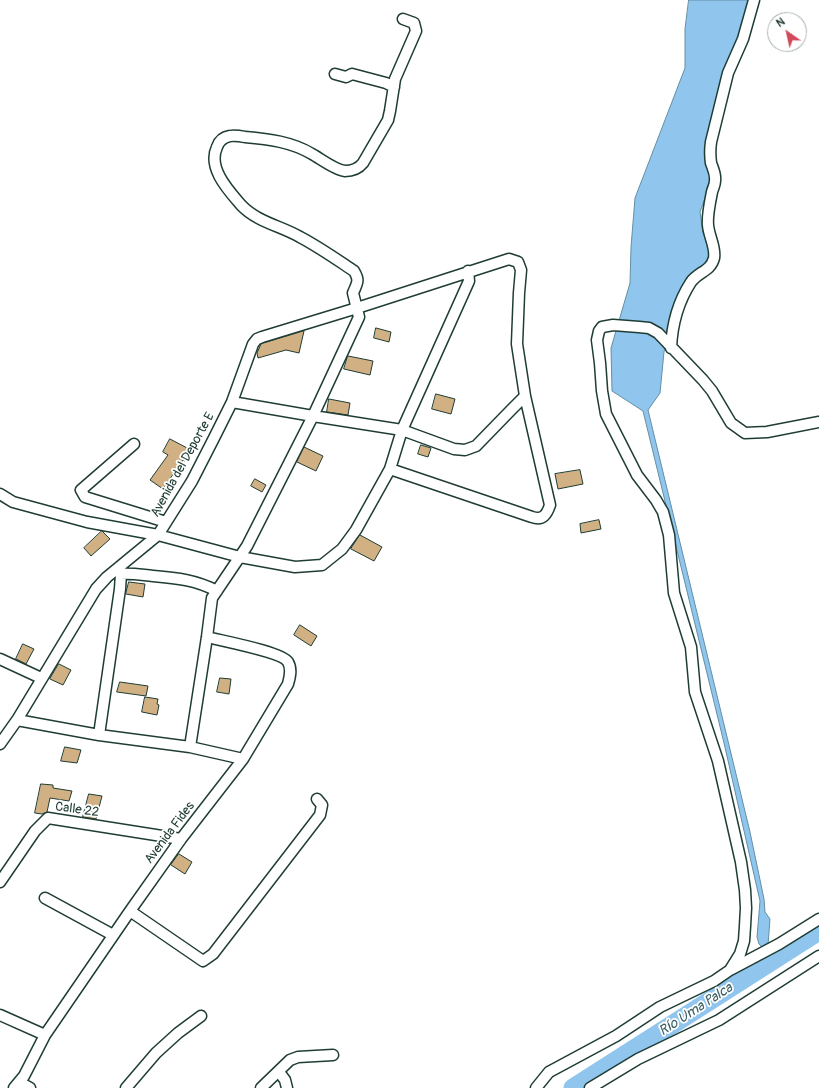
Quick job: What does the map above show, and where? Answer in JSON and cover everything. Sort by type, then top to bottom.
[{"type":"street","points":[[671,348],[672,331],[680,304],[691,281],[710,266],[713,260],[714,253],[708,231],[712,193],[716,182],[716,174],[711,162],[711,142],[728,73],[743,39],[754,0]]},
{"type":"street","points":[[190,747],[212,598],[247,546],[313,416],[359,317],[353,293],[358,283],[358,277],[354,270],[299,236],[249,213],[225,187],[214,160],[214,152],[218,144],[224,138],[232,136],[270,139],[311,153],[344,171],[359,167],[364,163],[388,120],[395,79],[416,31],[414,23],[403,19]]},
{"type":"street","points":[[335,74],[346,77],[352,74],[386,83],[394,87]]},
{"type":"street","points":[[357,308],[509,259],[518,262],[521,270],[517,344],[526,396],[550,505],[547,512],[543,517],[536,519],[532,518],[390,469]]},
{"type":"street","points":[[0,494],[13,502],[80,520],[158,535],[240,557],[295,567],[322,565],[342,549],[356,530],[390,469],[402,430],[469,281],[468,271]]},
{"type":"street","name":"Avenida del Deporte E","points":[[0,744],[17,720],[96,589],[107,577],[120,570],[158,535],[192,480],[232,402],[253,344],[257,339],[357,308]]},
{"type":"street","points":[[730,970],[740,954],[744,941],[746,908],[741,862],[718,761],[695,692],[691,647],[674,593],[669,535],[663,512],[637,475],[606,414],[597,340],[598,331],[602,327],[613,325],[649,328],[658,333],[712,391],[731,423],[745,432],[767,432],[819,422]]},
{"type":"street","points":[[232,402],[402,430],[454,449],[465,450],[476,446],[526,396]]},
{"type":"street","points":[[134,444],[81,490],[85,497],[166,522]]},
{"type":"street","points":[[98,735],[120,589],[120,570],[187,580],[204,584],[217,591]]},
{"type":"street","name":"Avenida Fides","points":[[17,1085],[24,1076],[45,1035],[181,839],[243,758],[288,684],[290,667],[284,658],[278,655],[207,637]]},
{"type":"street","points":[[0,659],[42,678]]},
{"type":"street","points":[[17,720],[98,735],[190,747],[243,758]]},
{"type":"street","points":[[130,911],[203,961],[213,954],[320,815],[322,805],[317,799]]},
{"type":"street","name":"Calle 22","points":[[0,882],[34,831],[48,818],[181,839]]},
{"type":"street","points":[[45,898],[113,935]]},
{"type":"street","points":[[536,1088],[549,1072],[616,1036],[660,1007],[699,989],[730,970],[779,944],[819,919]]},
{"type":"street","points":[[590,1088],[638,1059],[718,1020],[819,956]]},
{"type":"street","points":[[0,1014],[45,1035]]},
{"type":"street","points":[[126,1088],[156,1053],[178,1033],[201,1016]]},
{"type":"street","points":[[261,1088],[290,1060],[298,1057],[332,1055]]},
{"type":"street","points":[[279,1072],[285,1080],[288,1088]]},
{"type":"street","points":[[17,1085],[30,1088]]},
{"type":"water","points":[[689,0],[750,0],[744,29],[722,78],[712,179],[700,212],[703,233],[710,249],[708,263],[673,312],[664,352],[660,393],[648,410],[750,832],[764,899],[765,912],[770,919],[768,945],[762,947],[759,944],[757,937],[760,901],[724,743],[643,411],[612,391],[611,348],[630,283],[635,198],[685,68],[685,29]]},
{"type":"building","points":[[376,328],[391,332],[389,342],[374,338]]},
{"type":"building","points":[[304,331],[299,353],[286,350],[258,358],[257,353],[261,344]]},
{"type":"building","points":[[348,356],[373,361],[370,375],[344,369]]},
{"type":"building","points":[[436,394],[455,399],[451,414],[432,409]]},
{"type":"building","points":[[329,399],[350,403],[348,415],[327,412]]},
{"type":"building","points":[[170,439],[191,450],[185,461],[183,460],[163,489],[150,480],[168,455],[163,452]]},
{"type":"building","points":[[421,445],[431,448],[428,457],[418,454]]},
{"type":"building","points":[[304,447],[323,456],[316,471],[297,462]]},
{"type":"building","points":[[580,470],[583,484],[558,489],[555,474]]},
{"type":"building","points":[[255,479],[266,485],[262,492],[251,486]]},
{"type":"building","points":[[599,520],[601,529],[581,533],[580,524]]},
{"type":"building","points":[[102,531],[110,539],[91,556],[84,548]]},
{"type":"building","points":[[360,535],[382,547],[374,561],[351,549]]},
{"type":"building","points":[[129,582],[145,584],[143,597],[126,594]]},
{"type":"building","points":[[300,625],[317,636],[311,646],[294,635]]},
{"type":"building","points":[[23,644],[34,649],[26,664],[16,659]]},
{"type":"building","points":[[59,664],[71,670],[63,685],[50,679]]},
{"type":"building","points":[[220,678],[231,679],[229,694],[217,692]]},
{"type":"building","points":[[120,682],[148,686],[146,696],[117,692]]},
{"type":"building","points":[[145,697],[158,699],[157,704],[159,705],[157,715],[142,712]]},
{"type":"building","points":[[65,747],[81,750],[77,763],[61,761]]},
{"type":"building","points":[[41,784],[53,785],[53,788],[72,791],[69,801],[50,798],[47,812],[42,814],[35,813]]},
{"type":"building","points":[[89,794],[102,796],[96,819],[83,817]]},
{"type":"building","points":[[179,854],[192,862],[185,874],[171,865]]},
{"type":"waterway","name":"Río Uma Palca","points":[[573,1088],[819,931]]},
{"type":"waterway","points":[[758,970],[756,965],[762,957]]}]
